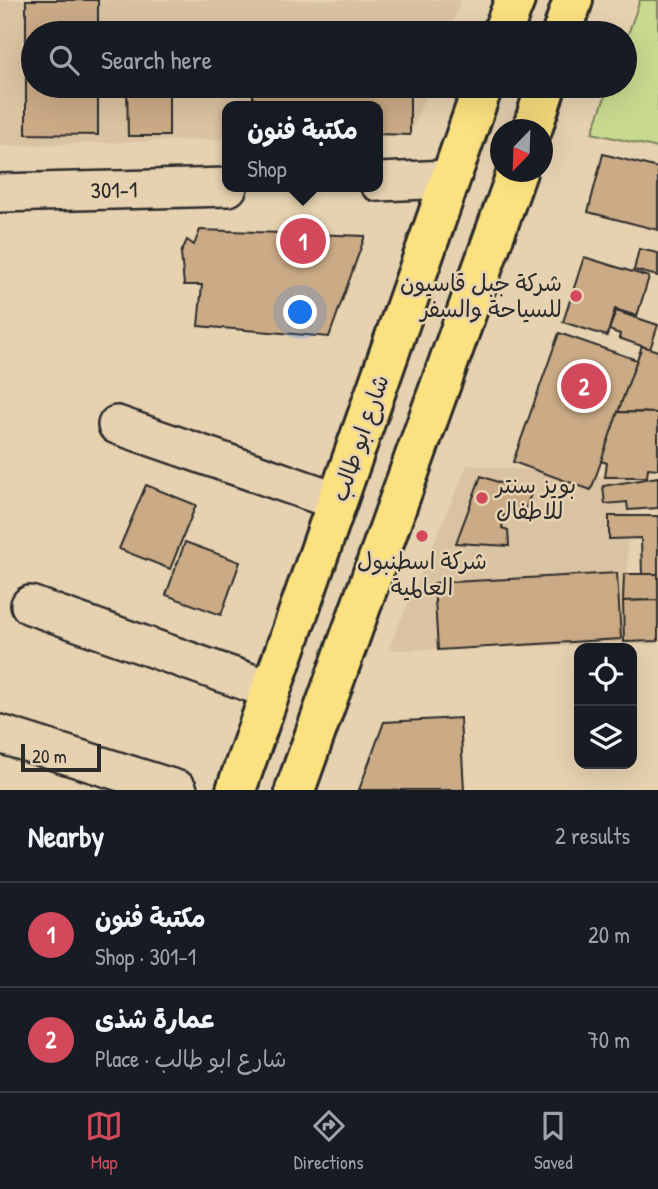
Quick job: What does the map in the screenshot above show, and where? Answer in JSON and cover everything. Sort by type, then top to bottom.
[{"type":"main road","points":[[507,21],[515,0]]},
{"type":"main road","points":[[566,21],[573,0]]},
{"type":"main road","name":"شارع ابو طالب","points":[[236,790],[479,98]]},
{"type":"main road","points":[[536,119],[542,98]]},
{"type":"main road","points":[[295,790],[513,182]]},
{"type":"street","points":[[383,182],[450,179]]},
{"type":"street","name":"301-1","points":[[0,194],[222,187]]},
{"type":"street","points":[[117,425],[337,501]]},
{"type":"street","points":[[30,605],[271,690]]},
{"type":"street","points":[[0,734],[178,790]]},
{"type":"shaded area","points":[[0,0],[461,0],[453,21],[21,21],[21,98],[424,98],[411,133],[383,134],[383,101],[222,101],[222,139],[0,146]]},
{"type":"shaded area","points":[[467,465],[629,478],[627,597],[658,594],[658,644],[574,643],[574,646],[388,650]]},
{"type":"green space","points":[[640,0],[658,0],[658,148],[592,133],[605,98],[637,98],[637,21],[633,21]]},
{"type":"building","points":[[26,0],[98,0],[98,21],[26,21]]},
{"type":"building","points":[[26,98],[98,98],[98,135],[26,134]]},
{"type":"building","points":[[127,98],[169,98],[169,136],[128,136]]},
{"type":"building","points":[[253,98],[410,98],[410,135],[383,134],[383,101],[253,101]]},
{"type":"building","points":[[603,154],[658,168],[658,230],[588,212]]},
{"type":"building","points":[[200,230],[365,236],[329,337],[198,326],[202,285],[184,285],[181,253],[187,240],[194,245]]},
{"type":"building","points":[[639,249],[658,253],[658,276],[634,270]]},
{"type":"building","points":[[584,257],[649,277],[637,316],[615,309],[607,336],[563,322]]},
{"type":"building","points":[[616,311],[658,325],[650,349],[619,338],[620,334],[609,330]]},
{"type":"building","points":[[559,333],[637,360],[591,490],[513,462]]},
{"type":"building","points":[[642,346],[658,351],[658,413],[618,412]]},
{"type":"building","points":[[618,412],[658,413],[658,469],[648,468],[647,477],[605,477],[607,463],[601,461]]},
{"type":"building","points":[[481,476],[531,494],[523,515],[504,515],[502,528],[508,530],[509,546],[456,543]]},
{"type":"building","points":[[658,477],[658,508],[628,510],[627,502],[605,504],[603,486]]},
{"type":"building","points":[[146,485],[196,505],[170,569],[119,549]]},
{"type":"building","points":[[609,516],[658,516],[658,574],[642,574],[641,538],[609,539]]},
{"type":"building","points":[[185,542],[240,562],[221,615],[166,595]]},
{"type":"building","points":[[617,573],[621,639],[438,650],[434,583]]},
{"type":"building","points":[[624,574],[658,574],[658,600],[623,601]]},
{"type":"building","points":[[658,600],[658,641],[624,642],[623,601]]},
{"type":"building","points":[[460,718],[464,790],[359,790],[384,722]]},
{"type":"place","name":"مكتبة فنون","points":[[303,241]]},
{"type":"place","name":"شركة جبل قاسيون للسياحة والسفر","points":[[576,296]]},
{"type":"place","name":"عمارة شذى","points":[[584,386]]},
{"type":"place","name":"بويز سنتر للاطفال","points":[[482,498]]},
{"type":"place","name":"شركة اسطنبول العالمية","points":[[422,536]]}]
